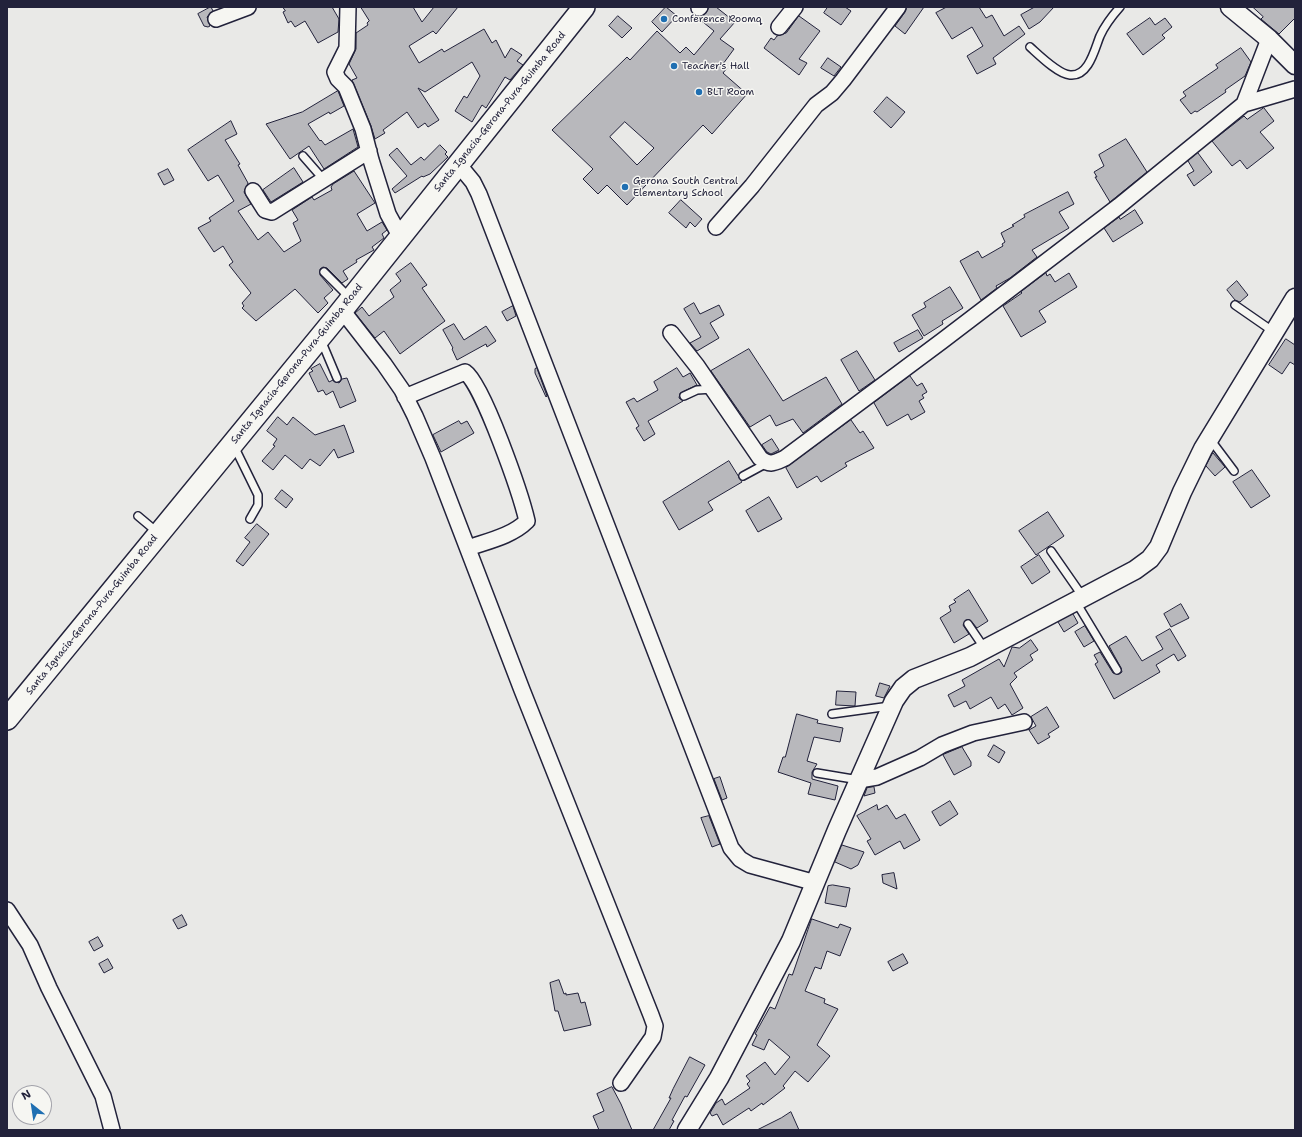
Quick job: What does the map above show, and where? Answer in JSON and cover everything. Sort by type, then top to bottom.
[{"type":"main road","name":"Santa Ignacia-Gerona-Pura-Guimba Road","points":[[7,719],[347,305],[400,236],[584,7]]},
{"type":"street","points":[[216,19],[236,13],[248,7]]},
{"type":"street","points":[[348,7],[347,48],[335,72],[346,88],[363,129],[388,214],[400,236]]},
{"type":"street","points":[[779,27],[795,7]]},
{"type":"street","points":[[716,227],[752,186],[816,105],[836,88],[898,7]]},
{"type":"street","points":[[1230,7],[1269,39],[1295,65]]},
{"type":"street","points":[[1244,104],[1269,39]]},
{"type":"street","points":[[671,333],[697,366],[760,458],[767,463],[772,464],[785,458],[942,342],[1119,206],[1244,104],[1295,90]]},
{"type":"street","points":[[253,191],[265,210],[272,212],[369,151]]},
{"type":"street","points":[[459,164],[473,182],[479,194],[732,848],[740,859],[750,865],[816,883]]},
{"type":"street","points":[[687,1130],[719,1078],[791,941],[816,883],[836,830],[892,706],[903,688],[914,679],[985,649],[1135,570],[1150,559],[1159,547],[1182,492],[1210,439],[1295,298]]},
{"type":"street","points":[[347,305],[405,397],[433,458],[655,1026],[653,1037],[621,1083]]},
{"type":"street","points":[[405,397],[465,372],[471,376],[476,385],[497,432],[527,520],[521,527],[498,538],[468,548]]},
{"type":"street","points":[[859,780],[877,777],[942,745],[973,733],[1024,722]]},
{"type":"street","points":[[7,910],[30,945],[49,988],[103,1096],[112,1130]]},
{"type":"lane","points":[[1030,47],[1060,71],[1070,75],[1079,74],[1088,64],[1100,36],[1120,7]]},
{"type":"lane","points":[[303,156],[324,180]]},
{"type":"lane","points":[[324,272],[347,305]]},
{"type":"lane","points":[[1235,305],[1274,332]]},
{"type":"lane","points":[[320,338],[337,378]]},
{"type":"lane","points":[[684,396],[697,390],[713,389]]},
{"type":"lane","points":[[1210,439],[1234,471]]},
{"type":"lane","points":[[233,444],[254,483],[258,495],[258,505],[250,519]]},
{"type":"lane","points":[[743,476],[767,463]]},
{"type":"lane","points":[[138,516],[159,533]]},
{"type":"lane","points":[[1051,551],[1080,599],[1117,670]]},
{"type":"lane","points":[[968,624],[985,649]]},
{"type":"lane","points":[[832,714],[892,706]]},
{"type":"lane","points":[[817,772],[859,780]]},
{"type":"building","points":[[211,7],[213,11],[207,17],[210,26],[204,26],[198,14]]},
{"type":"building","points":[[283,7],[332,7],[339,19],[338,32],[318,43],[305,21],[295,27],[291,21],[288,23],[283,12],[285,11]]},
{"type":"building","points":[[361,7],[413,7],[422,22],[434,7],[458,7],[436,34],[433,31],[409,46],[419,63],[442,49],[444,52],[484,29],[492,43],[496,40],[505,58],[511,48],[522,55],[517,61],[523,65],[510,80],[505,77],[486,108],[482,105],[472,122],[455,111],[464,96],[467,98],[480,76],[472,62],[425,92],[418,88],[439,120],[428,127],[425,123],[418,128],[407,112],[383,130],[385,133],[375,139],[352,80],[357,78],[349,64],[356,49],[356,33],[368,25],[367,23],[369,21]]},
{"type":"building","name":"Conference Roomq","points":[[666,7],[677,16],[662,32],[652,22]]},
{"type":"building","points":[[709,7],[716,7],[735,22],[720,39],[734,49],[723,64],[727,68],[723,73],[747,94],[712,134],[703,125],[627,205],[607,185],[598,194],[583,179],[593,169],[552,130],[627,57],[630,60],[657,31],[680,53],[686,47],[694,55],[714,31],[698,18],[706,13]],"holes":[[[625,122],[654,148],[637,165],[610,137]]]},
{"type":"building","points":[[828,7],[845,7],[851,11],[841,25],[824,13]]},
{"type":"building","points":[[907,7],[924,7],[905,34],[895,26]]},
{"type":"building","points":[[947,7],[979,7],[986,18],[992,15],[1004,36],[1019,26],[1025,34],[993,58],[996,64],[977,74],[967,56],[983,46],[972,27],[952,39],[936,13]]},
{"type":"building","points":[[1035,7],[1054,7],[1040,22],[1029,29],[1021,15]]},
{"type":"building","points":[[1253,7],[1295,7],[1295,18],[1279,34],[1261,19],[1263,17]]},
{"type":"building","points":[[618,16],[632,28],[622,38],[609,26]]},
{"type":"building","points":[[799,16],[820,31],[799,59],[807,63],[799,75],[764,48],[771,38],[774,40],[777,36],[786,33]]},
{"type":"building","points":[[1150,18],[1155,25],[1165,18],[1172,27],[1162,35],[1165,38],[1143,55],[1127,34]]},
{"type":"building","points":[[1241,48],[1251,62],[1245,76],[1225,90],[1226,92],[1197,112],[1195,111],[1191,114],[1180,100],[1186,96],[1183,92],[1218,68],[1216,65]]},
{"type":"building","points":[[828,58],[841,67],[834,76],[821,68]]},
{"type":"building","points":[[338,91],[344,106],[330,114],[329,112],[308,124],[320,141],[321,140],[325,145],[353,129],[358,147],[324,169],[309,146],[290,159],[266,124],[302,112]]},
{"type":"building","points":[[887,97],[905,112],[891,128],[874,112]]},
{"type":"building","points":[[1264,108],[1274,121],[1260,132],[1274,148],[1247,169],[1240,160],[1232,166],[1212,141],[1244,116],[1247,119]]},
{"type":"building","points":[[231,121],[237,134],[225,140],[240,164],[238,165],[248,183],[244,192],[251,204],[238,211],[258,240],[268,232],[284,252],[301,241],[293,223],[298,220],[292,210],[312,197],[314,200],[332,190],[331,187],[333,184],[354,171],[375,203],[357,214],[367,231],[382,222],[387,230],[382,234],[384,238],[372,247],[374,250],[356,260],[357,262],[343,271],[348,279],[342,283],[327,268],[323,267],[320,269],[320,275],[333,290],[324,298],[328,303],[318,313],[295,289],[256,321],[242,308],[244,306],[242,303],[251,293],[229,265],[233,262],[223,246],[214,252],[198,228],[211,221],[209,218],[234,201],[218,175],[208,181],[188,150]]},
{"type":"building","points":[[1126,139],[1147,172],[1110,202],[1095,177],[1097,177],[1094,172],[1104,166],[1099,155]]},
{"type":"building","points":[[440,145],[447,152],[445,154],[448,157],[430,174],[423,177],[422,176],[395,193],[392,189],[407,176],[389,155],[397,148],[411,165],[421,157],[424,160]]},
{"type":"building","points":[[1198,153],[1212,172],[1194,186],[1187,175],[1194,171],[1188,161]]},
{"type":"building","points":[[294,168],[303,182],[271,202],[263,190]]},
{"type":"building","points":[[168,169],[174,180],[164,185],[158,174]]},
{"type":"building","points":[[1068,192],[1074,204],[1059,212],[1069,228],[1032,250],[1037,257],[1010,278],[996,286],[997,288],[981,300],[960,261],[978,251],[982,258],[1003,246],[1002,244],[1005,242],[1001,233],[1014,226],[1012,225],[1025,217],[1024,215]]},
{"type":"building","points":[[681,200],[702,219],[695,227],[690,222],[686,228],[669,213]]},
{"type":"building","points":[[1135,210],[1143,223],[1113,242],[1104,228],[1119,217],[1120,219]]},
{"type":"building","points":[[411,263],[427,285],[422,288],[445,321],[400,354],[384,331],[375,338],[355,313],[362,307],[369,316],[394,297],[390,290],[401,281],[396,274]]},
{"type":"building","points":[[1046,273],[1047,276],[1050,274],[1055,282],[1069,273],[1077,287],[1039,311],[1046,322],[1021,337],[1003,306],[1022,293],[1021,292]]},
{"type":"building","points":[[1237,281],[1248,295],[1240,302],[1235,300],[1227,290]]},
{"type":"building","points":[[950,287],[963,308],[942,321],[943,324],[924,336],[912,315],[926,307],[924,303]]},
{"type":"building","points":[[694,303],[700,314],[719,305],[724,315],[710,323],[719,338],[697,351],[690,343],[701,337],[684,309]]},
{"type":"building","points":[[513,306],[516,316],[507,321],[502,312]]},
{"type":"building","points":[[454,324],[464,340],[486,326],[496,341],[487,347],[486,344],[457,360],[452,349],[453,348],[443,330]]},
{"type":"building","points":[[918,330],[923,338],[899,352],[894,343]]},
{"type":"building","points":[[1286,339],[1295,345],[1295,365],[1290,362],[1282,374],[1269,365]]},
{"type":"building","points":[[749,349],[783,401],[826,377],[842,404],[803,433],[793,419],[776,426],[770,415],[750,427],[711,371]]},
{"type":"building","points":[[857,351],[875,380],[859,391],[841,360]]},
{"type":"building","points":[[320,364],[329,382],[333,380],[339,383],[342,379],[347,378],[356,401],[340,408],[333,391],[326,395],[323,390],[318,392],[309,373],[313,371],[311,369]]},
{"type":"building","points":[[537,368],[547,396],[546,397],[535,373],[535,369]]},
{"type":"building","points":[[677,368],[683,377],[690,373],[697,385],[680,393],[679,398],[683,401],[648,421],[655,434],[644,441],[636,428],[639,426],[626,402],[634,398],[637,402],[658,390],[654,382]]},
{"type":"building","points":[[910,376],[917,386],[922,383],[927,392],[922,395],[924,398],[919,401],[925,412],[911,420],[908,414],[887,426],[874,403]]},
{"type":"building","points":[[278,417],[287,425],[293,417],[315,435],[344,425],[354,452],[338,458],[334,449],[320,466],[310,459],[302,469],[285,455],[273,470],[262,461],[275,446],[273,445],[277,439],[267,431]]},
{"type":"building","points":[[851,420],[860,433],[863,431],[874,448],[845,463],[847,466],[821,482],[817,476],[797,488],[786,468]]},
{"type":"building","points":[[459,421],[461,424],[467,421],[474,433],[441,452],[433,435]]},
{"type":"building","points":[[772,439],[779,450],[771,454],[767,452],[762,445]]},
{"type":"building","points":[[1213,453],[1225,467],[1215,476],[1206,466]]},
{"type":"building","points":[[729,461],[742,482],[708,502],[713,510],[679,530],[663,502]]},
{"type":"building","points":[[1252,470],[1270,496],[1251,508],[1233,482]]},
{"type":"building","points":[[282,490],[293,499],[286,508],[275,499]]},
{"type":"building","points":[[769,497],[782,519],[758,532],[746,511]]},
{"type":"building","points":[[1048,512],[1064,536],[1036,555],[1019,531]]},
{"type":"building","points":[[257,524],[269,534],[243,566],[236,561],[250,542],[245,538]]},
{"type":"building","points":[[1039,555],[1050,572],[1032,584],[1021,567]]},
{"type":"building","points":[[969,590],[988,621],[977,628],[970,620],[966,620],[963,625],[969,634],[954,643],[940,618],[951,611],[949,606],[956,602],[954,600]]},
{"type":"building","points":[[1181,604],[1189,618],[1171,627],[1164,614]]},
{"type":"building","points":[[1073,614],[1078,623],[1064,632],[1058,622]]},
{"type":"building","points":[[1085,626],[1094,641],[1084,647],[1075,632]]},
{"type":"building","points":[[1170,629],[1186,656],[1178,661],[1174,654],[1156,665],[1160,672],[1114,699],[1095,664],[1098,662],[1094,655],[1100,652],[1113,673],[1119,674],[1122,672],[1121,668],[1109,646],[1126,636],[1142,661],[1163,649],[1156,637]]},
{"type":"building","points":[[1031,640],[1038,650],[1030,655],[1033,660],[1014,673],[1017,677],[1010,684],[1023,708],[1012,715],[1005,704],[998,709],[991,697],[970,709],[966,701],[954,707],[948,695],[965,686],[962,680],[999,659],[1004,667],[1012,647],[1019,648]]},
{"type":"building","points":[[880,683],[890,686],[884,698],[876,696]]},
{"type":"building","points":[[837,691],[856,692],[855,706],[836,705]]},
{"type":"building","points":[[1047,707],[1059,727],[1048,734],[1050,737],[1038,744],[1029,730],[1036,726],[1031,717]]},
{"type":"building","points":[[797,714],[818,720],[817,723],[843,728],[840,742],[814,737],[807,761],[817,764],[812,772],[812,779],[838,786],[835,800],[808,794],[811,783],[778,772],[783,757],[785,757]]},
{"type":"building","points":[[994,745],[1005,752],[999,763],[988,756]]},
{"type":"building","points":[[962,747],[971,762],[971,766],[954,775],[943,755]]},
{"type":"building","points":[[720,777],[727,798],[722,800],[714,779]]},
{"type":"building","points":[[874,787],[875,793],[864,796],[867,788]]},
{"type":"building","points":[[950,801],[958,814],[940,826],[932,812]]},
{"type":"building","points":[[877,805],[878,810],[887,805],[896,819],[905,814],[920,840],[904,849],[900,841],[875,855],[867,841],[871,839],[857,816]]},
{"type":"building","points":[[709,816],[720,844],[712,847],[701,818]]},
{"type":"building","points":[[842,845],[864,852],[858,865],[851,869],[835,862]]},
{"type":"building","points":[[894,873],[897,889],[883,883],[882,875]]},
{"type":"building","points":[[833,885],[850,888],[846,907],[825,903],[828,886]]},
{"type":"building","points":[[182,915],[187,925],[178,929],[173,920]]},
{"type":"building","points":[[812,919],[838,928],[840,924],[851,928],[840,956],[827,951],[821,969],[815,967],[805,991],[825,999],[824,1003],[838,1009],[817,1045],[830,1056],[808,1082],[795,1071],[783,1086],[785,1088],[763,1105],[762,1103],[751,1111],[749,1108],[723,1125],[717,1114],[712,1116],[710,1113],[716,1103],[722,1099],[725,1105],[750,1088],[747,1084],[750,1081],[746,1076],[765,1062],[775,1075],[790,1057],[769,1039],[764,1050],[752,1045],[757,1035],[755,1034],[770,1007],[775,1009],[789,974],[792,975]]},
{"type":"building","points":[[98,937],[103,946],[94,951],[89,942]]},
{"type":"building","points":[[903,954],[908,963],[893,971],[888,962]]},
{"type":"building","points":[[108,959],[113,968],[104,973],[99,964]]},
{"type":"building","points":[[559,980],[564,994],[578,993],[581,1003],[585,1002],[591,1025],[564,1031],[558,1011],[555,1011],[550,983]]},
{"type":"building","points":[[690,1057],[705,1065],[687,1097],[685,1096],[672,1120],[674,1121],[669,1130],[653,1130],[671,1098],[669,1098]]},
{"type":"building","points":[[612,1087],[632,1130],[599,1130],[593,1116],[604,1111],[597,1094]]},
{"type":"building","points":[[791,1112],[799,1130],[757,1130],[781,1118]]},
{"type":"place","name":"Conference Roomq","points":[[664,19]]},
{"type":"place","name":"Teacher's Hall","points":[[674,66]]},
{"type":"place","name":"BLT Room","points":[[699,92]]},
{"type":"place","name":"Gerona South Central Elementary School","points":[[625,187]]}]
